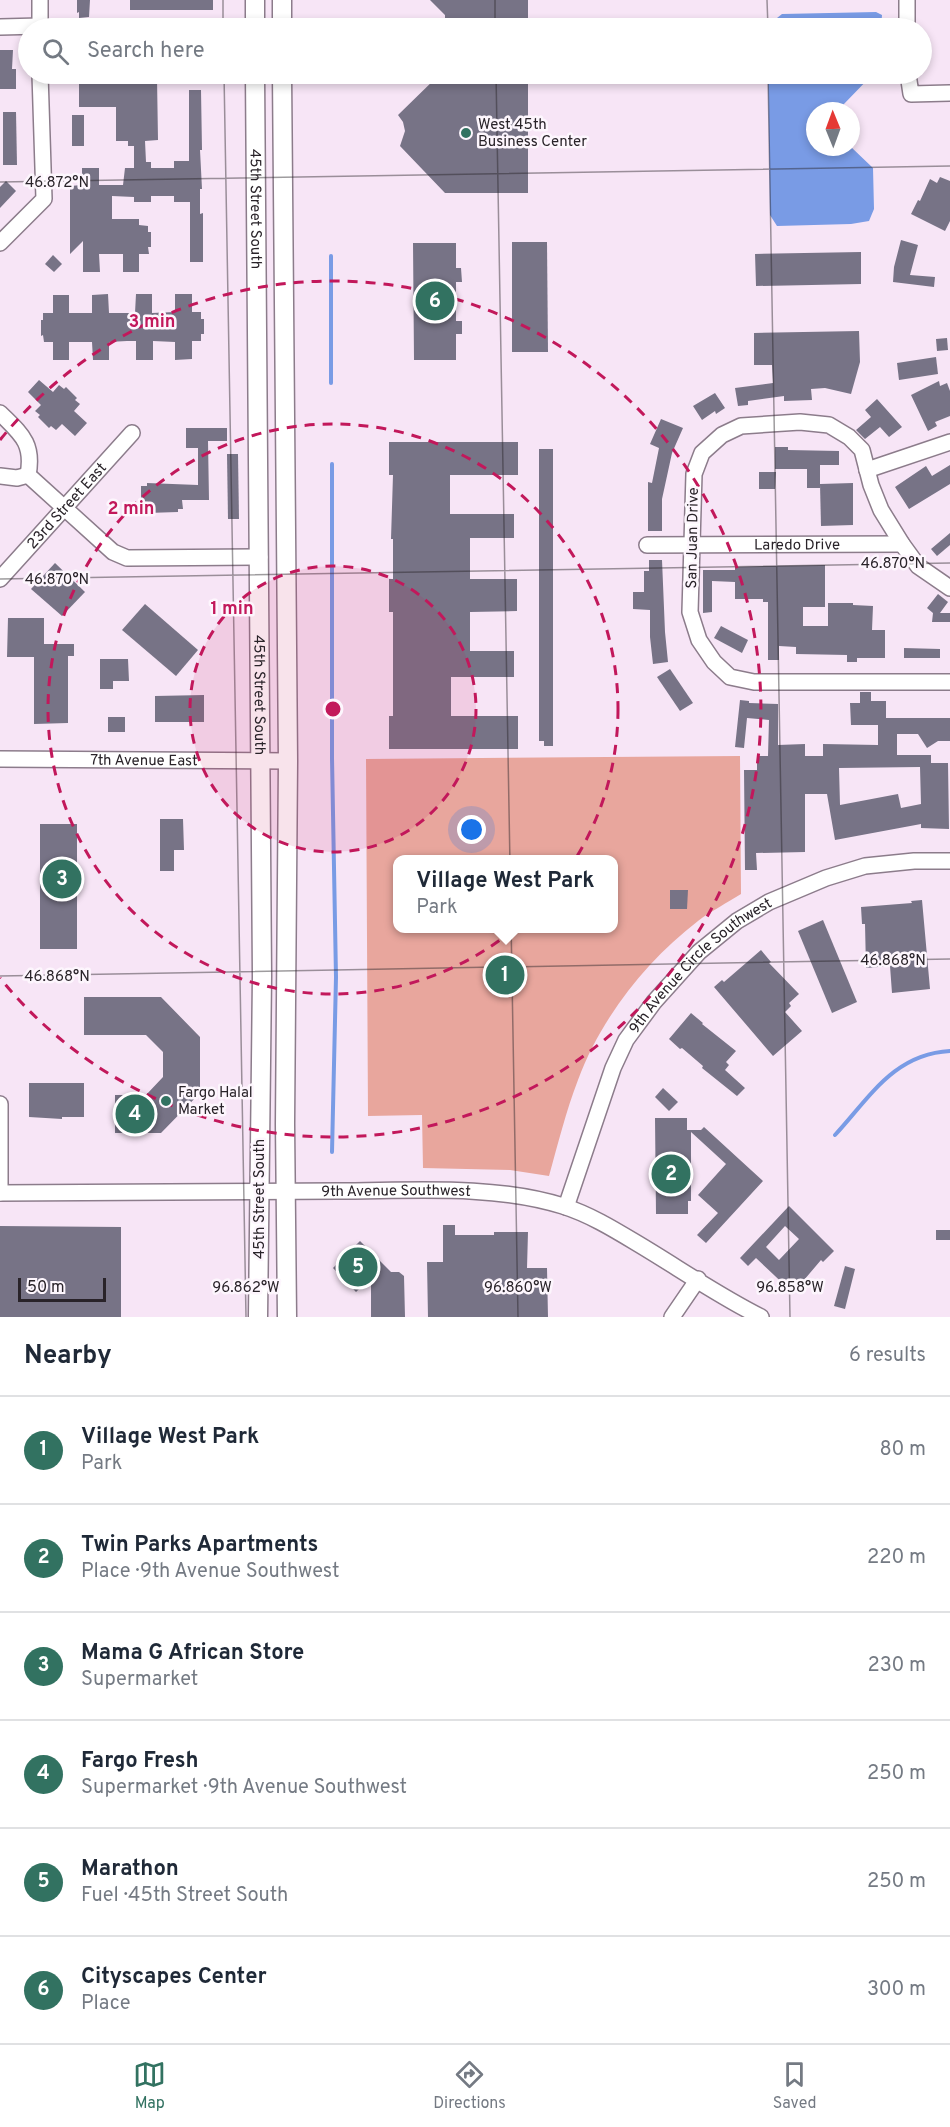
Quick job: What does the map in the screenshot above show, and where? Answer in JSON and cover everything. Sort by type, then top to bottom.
[{"type":"main road","points":[[255,0],[255,18]]},
{"type":"main road","points":[[282,0],[282,18]]},
{"type":"main road","name":"45th Street South","points":[[255,84],[262,976],[258,1317]]},
{"type":"main road","name":"45th Street South","points":[[282,84],[288,761],[287,1317]]},
{"type":"street","points":[[40,0],[40,18]]},
{"type":"street","points":[[907,0],[907,18]]},
{"type":"street","points":[[0,27],[18,27]]},
{"type":"street","points":[[0,243],[44,199],[40,84]]},
{"type":"street","points":[[910,84],[911,94],[950,93]]},
{"type":"street","points":[[0,413],[24,436],[31,460],[28,475]]},
{"type":"street","name":"San Juan Drive","points":[[950,588],[918,566],[881,510],[862,450],[849,437],[829,425],[800,422],[741,426],[722,435],[702,453],[694,474],[690,612],[699,640],[714,662],[730,677],[754,682],[950,681]]},
{"type":"street","name":"23rd Street East","points":[[0,579],[132,434]]},
{"type":"street","points":[[867,470],[950,442]]},
{"type":"street","points":[[28,475],[113,552],[127,558],[260,557]]},
{"type":"street","points":[[0,476],[17,478],[28,475]]},
{"type":"street","name":"Laredo Drive","points":[[647,545],[902,544]]},
{"type":"street","name":"7th Avenue East","points":[[0,759],[288,761]]},
{"type":"street","name":"9th Avenue Circle Southwest","points":[[566,1207],[610,1077],[626,1040],[654,1002],[699,952],[737,921],[775,899],[826,878],[865,866],[914,861],[950,861]]},
{"type":"street","points":[[0,1104],[0,1193]]},
{"type":"street","name":"9th Avenue Southwest","points":[[0,1193],[414,1191],[504,1193],[533,1197],[566,1207],[602,1222],[698,1279],[730,1301],[761,1317]]},
{"type":"street","points":[[672,1317],[698,1279]]},
{"type":"shaded area","points":[[740,756],[741,894],[703,917],[679,937],[643,973],[612,1013],[578,1080],[549,1176],[510,1170],[423,1168],[422,1115],[368,1116],[366,759]]},
{"type":"water","points":[[876,12],[882,15],[882,18],[777,18],[782,14]]},
{"type":"water","points":[[768,84],[863,84],[846,102],[806,102],[806,156],[860,156],[873,168],[874,209],[869,221],[851,224],[777,226],[770,215]]},
{"type":"building","points":[[77,0],[90,0],[89,17],[79,18]]},
{"type":"building","points":[[130,0],[213,0],[213,10],[130,10]]},
{"type":"building","points":[[430,0],[528,0],[528,18],[445,18],[445,15]]},
{"type":"building","points":[[0,50],[13,50],[12,69],[16,69],[16,89],[0,89]]},
{"type":"building","points":[[79,84],[157,84],[158,140],[145,141],[146,162],[151,162],[151,168],[174,168],[174,161],[189,161],[189,90],[201,90],[200,214],[203,213],[203,262],[190,262],[190,202],[174,202],[174,196],[151,196],[151,202],[134,202],[134,197],[112,196],[112,219],[139,219],[139,225],[148,226],[148,232],[151,232],[149,254],[139,254],[139,272],[123,272],[123,254],[99,254],[100,272],[83,272],[83,241],[70,254],[70,186],[82,185],[82,168],[99,168],[99,185],[123,185],[125,168],[134,168],[134,146],[128,146],[128,141],[116,141],[116,107],[79,107]]},
{"type":"building","name":"West 45th Business Center","points":[[430,84],[528,84],[528,193],[445,193],[400,146],[405,131],[398,115]]},
{"type":"building","points":[[3,112],[16,112],[17,165],[3,165]]},
{"type":"building","points":[[72,115],[84,115],[84,146],[72,146]]},
{"type":"building","points":[[940,177],[950,181],[950,221],[945,231],[911,214],[930,179],[937,183]]},
{"type":"building","points":[[6,181],[16,191],[0,208],[0,187]]},
{"type":"building","points":[[901,240],[918,245],[910,275],[935,277],[934,287],[893,282],[894,267]]},
{"type":"building","points":[[512,242],[547,242],[548,352],[512,352]]},
{"type":"building","points":[[413,243],[456,243],[456,268],[461,268],[462,282],[456,282],[456,321],[462,321],[462,334],[456,334],[456,360],[414,360]]},
{"type":"building","points":[[861,252],[861,284],[756,286],[755,254]]},
{"type":"building","points":[[53,255],[62,264],[54,272],[45,264]]},
{"type":"building","points":[[108,294],[109,313],[135,313],[136,294],[152,294],[152,313],[175,312],[175,294],[192,294],[192,312],[201,312],[201,319],[204,319],[204,334],[201,334],[201,341],[192,341],[192,359],[175,360],[175,342],[153,341],[153,360],[136,360],[136,341],[127,341],[109,342],[109,360],[93,360],[92,342],[69,342],[69,360],[53,360],[53,342],[44,342],[43,335],[41,336],[41,320],[43,320],[43,313],[53,313],[53,295],[69,295],[69,313],[92,313],[92,295]]},
{"type":"building","points":[[859,331],[860,362],[851,394],[825,388],[811,389],[812,400],[784,401],[784,396],[748,401],[748,405],[738,406],[735,388],[773,383],[772,365],[754,365],[754,333]]},
{"type":"building","points":[[947,338],[948,350],[937,351],[936,339]]},
{"type":"building","points":[[936,357],[938,374],[899,380],[897,363]]},
{"type":"building","points":[[39,380],[53,392],[59,385],[64,389],[66,387],[77,398],[75,400],[80,404],[74,411],[87,423],[75,436],[62,424],[56,430],[51,426],[49,428],[38,417],[40,415],[35,411],[41,405],[28,392]]},
{"type":"building","points":[[939,381],[940,386],[947,383],[950,391],[950,416],[935,422],[937,426],[928,431],[911,395]]},
{"type":"building","points":[[715,393],[725,408],[716,414],[715,411],[702,420],[693,406]]},
{"type":"building","points":[[877,399],[902,427],[889,437],[880,427],[865,439],[856,430],[871,417],[865,410]]},
{"type":"building","points":[[661,419],[683,428],[672,453],[662,499],[662,531],[648,531],[648,482],[652,483],[659,448],[650,444]]},
{"type":"building","points":[[186,428],[227,428],[227,441],[208,441],[209,500],[182,500],[183,509],[178,509],[178,512],[147,513],[147,510],[141,510],[141,486],[147,486],[147,483],[198,485],[198,448],[186,448]]},
{"type":"building","points":[[389,442],[518,442],[518,475],[450,475],[450,514],[514,514],[514,538],[470,538],[470,579],[517,579],[517,611],[470,612],[470,651],[514,651],[514,677],[451,677],[451,716],[518,716],[518,749],[389,749],[389,716],[393,716],[393,612],[389,612],[389,579],[393,579],[393,539],[391,539],[393,475],[389,475]]},
{"type":"building","points":[[775,447],[788,447],[788,450],[839,451],[839,465],[820,465],[820,488],[807,488],[807,469],[775,469]]},
{"type":"building","points":[[539,449],[553,449],[553,746],[544,746],[544,741],[539,741]]},
{"type":"building","points":[[227,454],[238,454],[239,519],[228,519]]},
{"type":"building","points":[[950,465],[950,484],[909,509],[895,487],[926,466],[932,476]]},
{"type":"building","points":[[759,472],[776,472],[775,489],[759,489]]},
{"type":"building","points":[[853,483],[853,525],[821,526],[820,484]]},
{"type":"building","points":[[950,533],[950,545],[937,556],[931,549]]},
{"type":"building","points":[[649,560],[662,560],[668,662],[653,664],[650,610],[633,609],[633,592],[644,592],[644,571],[649,571]]},
{"type":"building","points":[[55,563],[85,592],[62,616],[31,589]]},
{"type":"building","points":[[825,565],[825,607],[803,607],[803,626],[828,626],[828,603],[873,606],[872,630],[885,630],[885,658],[857,658],[857,662],[847,662],[847,655],[796,654],[796,647],[779,646],[779,660],[768,660],[768,602],[763,602],[763,599],[735,599],[735,582],[712,581],[712,612],[703,613],[703,570]]},
{"type":"building","points":[[938,594],[948,602],[940,613],[950,613],[950,622],[932,622],[933,613],[927,608]]},
{"type":"building","points":[[145,604],[198,650],[176,676],[122,630]]},
{"type":"building","points":[[8,618],[44,618],[44,644],[74,644],[74,656],[68,656],[68,723],[34,724],[34,657],[7,657]]},
{"type":"building","points":[[721,626],[748,640],[742,653],[714,638]]},
{"type":"building","points":[[904,648],[940,649],[940,658],[904,658]]},
{"type":"building","points":[[100,659],[128,659],[129,681],[113,681],[113,689],[100,689]]},
{"type":"building","points":[[670,669],[693,703],[680,711],[657,677]]},
{"type":"building","points":[[860,692],[871,692],[871,701],[886,701],[886,718],[950,718],[950,741],[938,741],[927,748],[918,734],[897,734],[897,755],[931,755],[931,763],[948,763],[949,829],[921,828],[921,824],[835,840],[827,794],[805,794],[805,852],[756,853],[757,870],[745,870],[744,770],[757,770],[757,756],[768,756],[769,720],[747,718],[744,748],[735,747],[740,700],[749,701],[749,703],[778,704],[778,745],[805,744],[805,756],[823,756],[823,744],[878,745],[878,725],[851,725],[850,703],[860,703]],"holes":[[[920,767],[921,804],[901,808],[898,794],[840,805],[839,768]]]},
{"type":"building","points":[[204,695],[204,722],[155,722],[155,696]]},
{"type":"building","points":[[108,717],[125,717],[125,732],[108,732]]},
{"type":"building","points":[[160,819],[183,819],[184,850],[174,850],[174,871],[160,871]]},
{"type":"building","points":[[40,824],[77,824],[77,949],[40,949]]},
{"type":"building","points":[[670,890],[688,890],[687,909],[670,909]]},
{"type":"building","points":[[922,900],[930,989],[892,993],[890,966],[866,968],[865,924],[862,924],[861,907],[912,903],[911,901]]},
{"type":"building","points":[[823,920],[857,1002],[832,1013],[798,931]]},
{"type":"building","points":[[761,950],[771,962],[769,963],[799,994],[789,1003],[791,1006],[785,1012],[802,1031],[773,1056],[714,987],[722,980],[724,982]]},
{"type":"building","points":[[84,997],[161,997],[200,1037],[200,1093],[161,1133],[115,1133],[115,1095],[146,1095],[163,1077],[163,1052],[146,1035],[84,1035]]},
{"type":"building","points":[[691,1013],[736,1051],[726,1062],[729,1065],[725,1070],[745,1088],[737,1096],[669,1039]]},
{"type":"building","points":[[29,1083],[84,1083],[84,1117],[62,1117],[62,1119],[29,1117]]},
{"type":"building","points":[[663,1088],[678,1102],[669,1111],[655,1097]]},
{"type":"building","points":[[655,1118],[687,1118],[687,1130],[701,1130],[704,1127],[763,1181],[706,1243],[697,1235],[718,1213],[698,1195],[726,1164],[691,1132],[691,1201],[688,1201],[688,1214],[656,1214]]},
{"type":"building","points":[[789,1206],[834,1251],[823,1262],[821,1260],[793,1293],[756,1258],[748,1266],[740,1258]],"holes":[[[785,1226],[799,1239],[779,1260],[766,1247]]]},
{"type":"building","points":[[443,1225],[455,1225],[455,1235],[528,1232],[527,1268],[547,1268],[548,1317],[428,1317],[427,1262],[443,1262]]},
{"type":"building","points":[[0,1226],[121,1227],[121,1317],[0,1317]]},
{"type":"building","points":[[936,1230],[950,1230],[950,1240],[936,1240]]},
{"type":"building","points":[[360,1241],[391,1272],[399,1272],[404,1276],[405,1317],[371,1317],[371,1277],[356,1292],[333,1268]]},
{"type":"building","points":[[845,1266],[855,1269],[845,1309],[834,1306]]},
{"type":"waterway","points":[[331,256],[331,383]]},
{"type":"waterway","points":[[332,464],[332,758],[336,977],[332,1152]]},
{"type":"waterway","points":[[835,1135],[872,1093],[898,1069],[930,1054],[950,1051]]},
{"type":"place","name":"West 45th Business Center","points":[[466,133]]},
{"type":"place","name":"Cityscapes Center","points":[[435,301]]},
{"type":"place","name":"Mama G African Store","points":[[62,879]]},
{"type":"place","name":"Village West Park","points":[[505,975]]},
{"type":"place","name":"Fargo Halal Market","points":[[166,1101]]},
{"type":"place","name":"Fargo Fresh","points":[[135,1114]]},
{"type":"place","name":"Twin Parks Apartments","points":[[671,1174]]},
{"type":"place","name":"Marathon","points":[[358,1267]]}]
